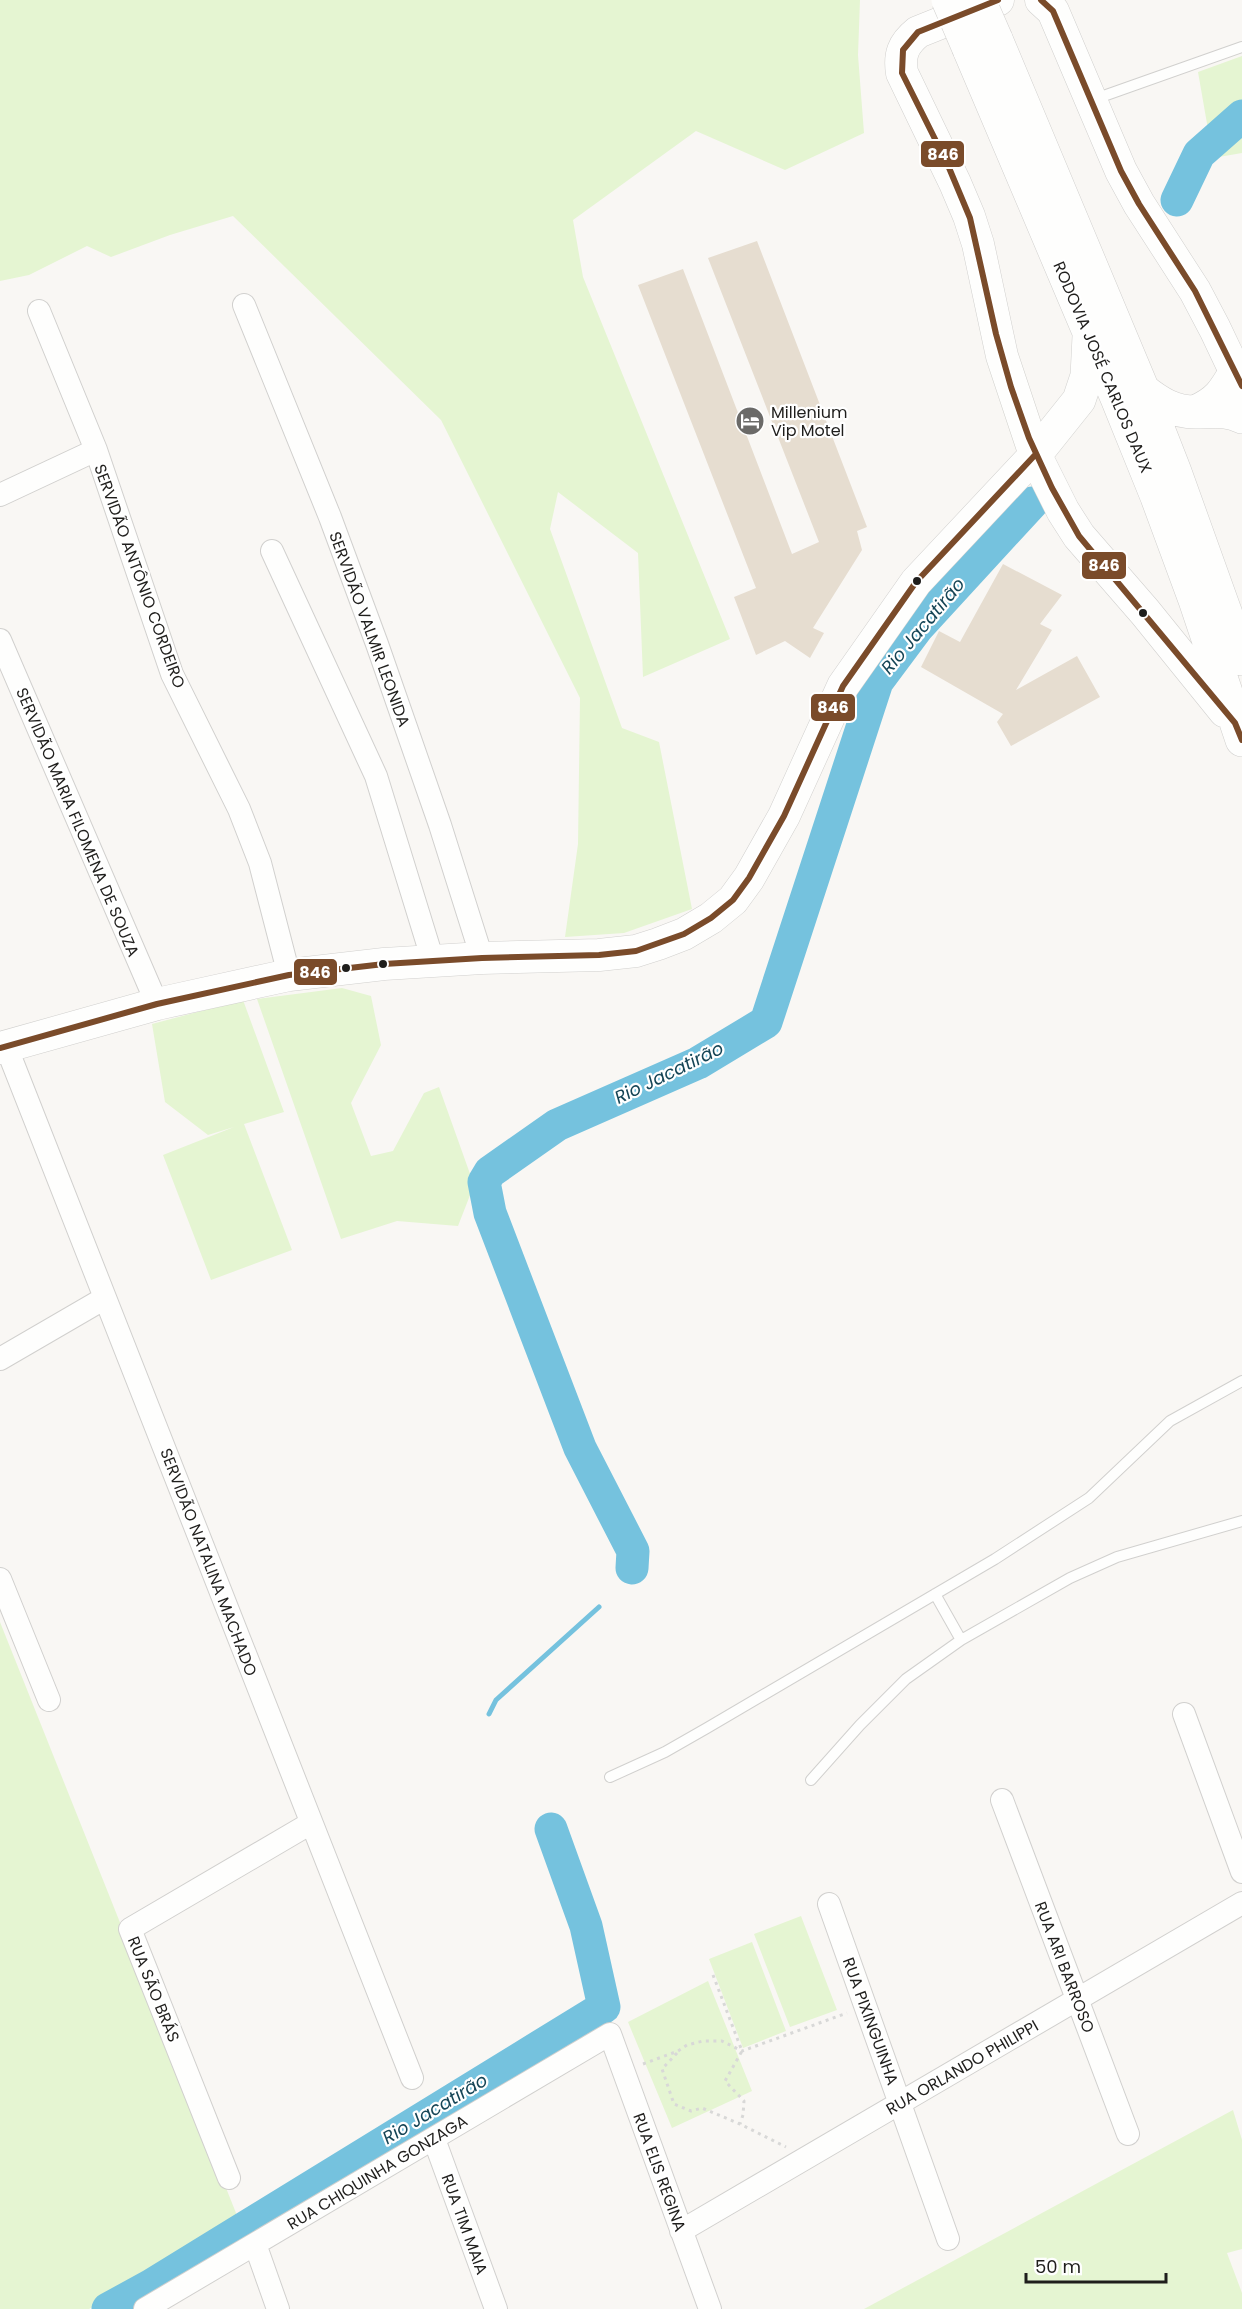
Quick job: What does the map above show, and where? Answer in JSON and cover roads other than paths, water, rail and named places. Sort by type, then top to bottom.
[{"type":"highway","name":"RODOVIA JOSÉ CARLOS DAUX","points":[[948,0],[982,44],[1143,390],[1242,659]]},
{"type":"highway","name":"RODOVIA JOSÉ CARLOS DAUX","points":[[979,0],[982,44],[1090,335],[1187,579],[1239,732]]},
{"type":"highway","points":[[1090,335],[1087,376],[1079,400],[1035,454],[1079,536],[1144,612],[1239,732]]},
{"type":"highway","points":[[1196,412],[1212,405],[1240,375]]},
{"type":"highway","points":[[1143,390],[1160,404],[1180,411],[1217,410],[1231,412],[1242,417]]},
{"type":"highway","points":[[1175,472],[1182,441],[1201,425],[1224,427],[1242,438]]},
{"type":"main road","points":[[3,1047],[157,1004],[290,975],[384,964],[482,958],[599,955],[636,951],[684,934],[711,918],[732,900],[749,878],[784,816],[843,686],[916,582],[1035,454],[1015,401],[995,332],[978,244],[969,216],[902,73],[900,61],[902,49],[918,32],[998,0]]},
{"type":"main road","points":[[1041,0],[1053,11],[1121,171],[1194,291],[1240,375]]},
{"type":"main road","points":[[1015,401],[1043,421],[1059,426]]},
{"type":"street","name":"SERVIDÃO VALMIR LEONIDA","points":[[244,305],[330,517],[377,644],[440,825],[482,958]]},
{"type":"street","name":"SERVIDÃO ANTÔNIO CORDEIRO","points":[[39,311],[96,450],[172,674],[239,809],[260,862],[290,975]]},
{"type":"street","points":[[0,495],[96,450]]},
{"type":"street","points":[[272,551],[376,776],[433,961]]},
{"type":"street","name":"SERVIDÃO MARIA FILOMENA DE SOUZA","points":[[0,640],[157,1004]]},
{"type":"street","name":"SERVIDÃO NATALINA MACHADO","points":[[3,1047],[105,1298],[412,2078]]},
{"type":"street","points":[[0,1359],[105,1298]]},
{"type":"street","points":[[0,1579],[49,1700]]},
{"type":"street","points":[[1184,1714],[1242,1872]]},
{"type":"street","name":"RUA ARI BARROSO","points":[[1002,1800],[1128,2134]]},
{"type":"street","name":"RUA SÃO BRÁS","points":[[229,2178],[130,1929],[311,1823]]},
{"type":"street","name":"RUA ORLANDO PHILIPPI","points":[[681,2231],[1242,1903]]},
{"type":"street","name":"RUA PIXINGUINHA","points":[[829,1904],[948,2239]]},
{"type":"street","name":"RUA ELIS REGINA","points":[[610,2034],[710,2309]]},
{"type":"street","name":"RUA CHIQUINHA GONZAGA","points":[[145,2309],[610,2034]]},
{"type":"street","name":"RUA TIM MAIA","points":[[434,2139],[496,2309]]},
{"type":"street","points":[[255,2244],[278,2309]]},
{"type":"lane","points":[[1092,100],[1242,47]]},
{"type":"lane","points":[[610,1777],[665,1752],[995,1559],[1089,1498],[1170,1421],[1242,1381]]},
{"type":"lane","points":[[811,1780],[860,1725],[906,1679],[961,1640],[1070,1578],[1117,1557],[1242,1521]]},
{"type":"lane","points":[[934,1594],[961,1640]]},
{"type":"waterway","name":"Rio Jacatirão","points":[[1177,200],[1199,154],[1242,116]]},
{"type":"waterway","name":"Rio Jacatirão","points":[[632,1568],[633,1551],[580,1448],[490,1213],[484,1182],[490,1172],[557,1125],[698,1063],[766,1022],[877,682],[918,627],[1032,503]]},
{"type":"waterway","points":[[489,1714],[496,1700],[599,1607]]},
{"type":"waterway","name":"Rio Jacatirão","points":[[108,2309],[150,2286],[604,2007],[586,1926],[551,1829]]},
{"type":"place","name":"Millenium Vip Motel","points":[[750,421]]}]
